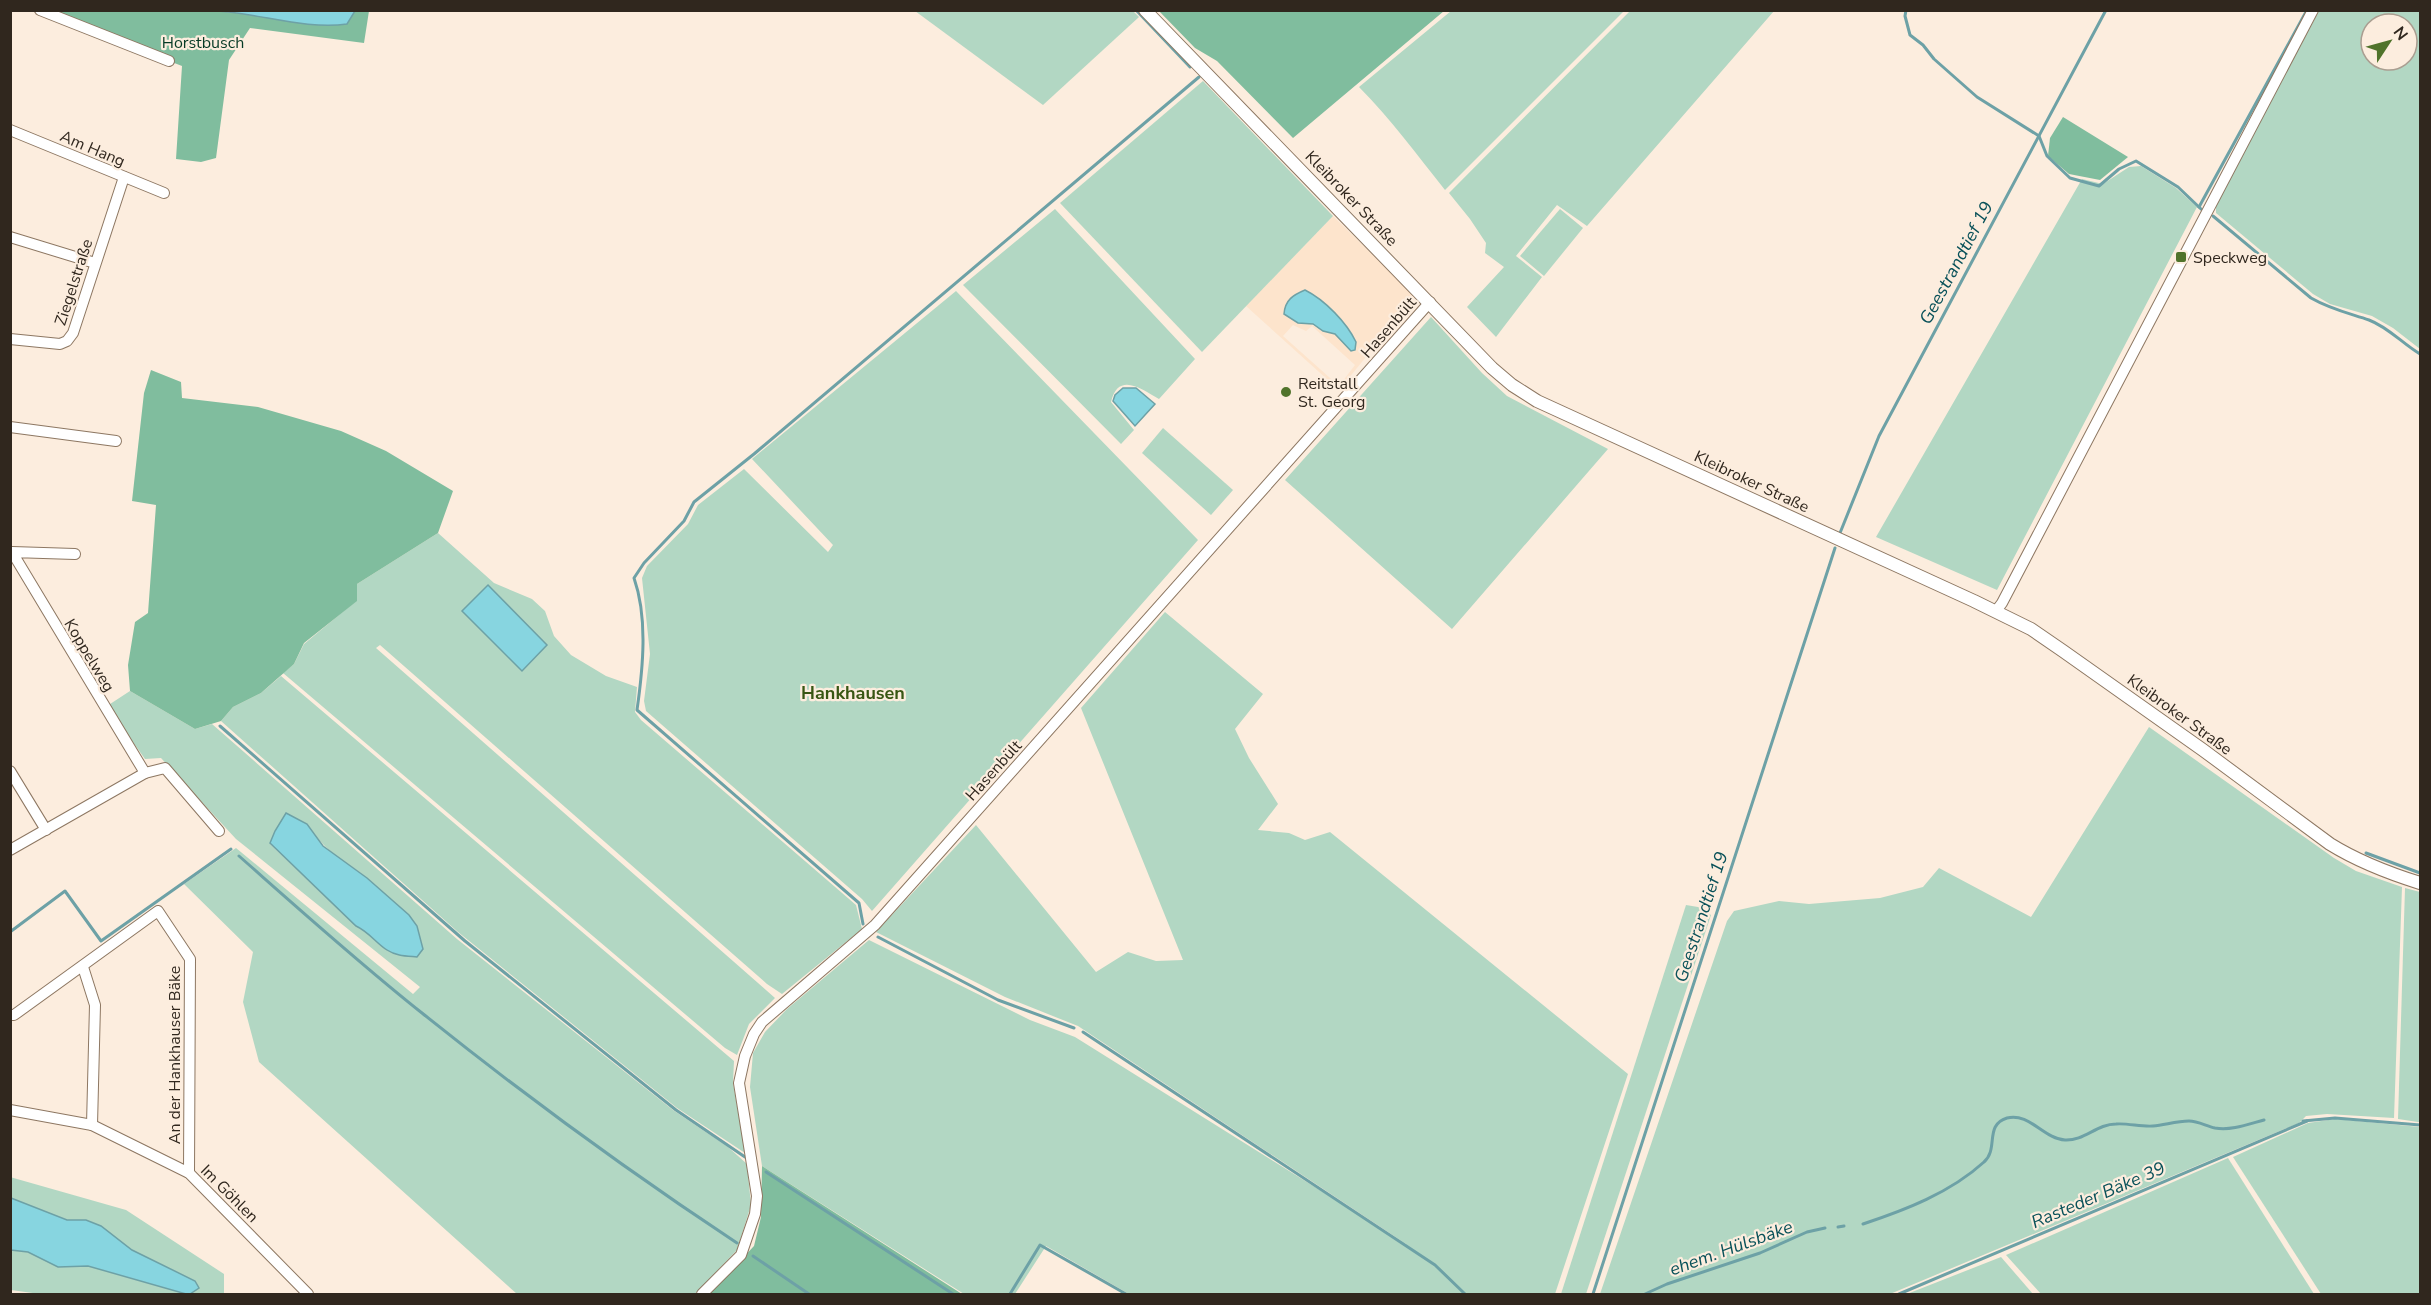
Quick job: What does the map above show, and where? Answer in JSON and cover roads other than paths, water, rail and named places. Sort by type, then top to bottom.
[{"type":"street","points":[[40,10],[169,61]]},
{"type":"street","name":"Kleibroker Straße","points":[[1145,10],[1492,368],[1512,385],[1537,401],[2031,629],[2203,750],[2330,844],[2356,860],[2383,872],[2421,883]]},
{"type":"street","points":[[1996,611],[2313,10]]},
{"type":"street","name":"Am Hang","points":[[10,129],[164,193]]},
{"type":"street","name":"Ziegelstraße","points":[[10,339],[60,344],[67,341],[73,333],[124,177]]},
{"type":"street","points":[[10,237],[94,263]]},
{"type":"street","name":"Hasenbült","points":[[702,1294],[741,1254],[755,1214],[757,1196],[740,1083],[745,1056],[762,1022],[875,925],[1430,302]]},
{"type":"street","points":[[10,428],[116,441]]},
{"type":"street","points":[[11,550],[75,554]]},
{"type":"street","name":"Koppelweg","points":[[11,550],[145,773]]},
{"type":"street","points":[[10,850],[145,773],[165,768],[219,831]]},
{"type":"street","points":[[10,771],[46,830]]},
{"type":"street","name":"An der Hankhauser Bäke","points":[[83,968],[158,912],[190,960],[189,1173]]},
{"type":"street","points":[[10,1015],[14,1015],[83,968],[95,1005],[92,1125]]},
{"type":"street","name":"Im Göhlen","points":[[10,1110],[92,1125],[189,1173],[308,1294]]},
{"type":"water","points":[[216,11],[355,11],[347,24],[315,25]]},
{"type":"water","points":[[1305,290],[1328,306],[1341,320],[1356,342],[1355,350],[1351,351],[1335,334],[1323,331],[1313,324],[1298,323],[1284,314],[1290,299]]},
{"type":"water","points":[[1123,388],[1136,388],[1155,404],[1135,426],[1113,401],[1115,395]]},
{"type":"water","points":[[488,585],[547,645],[522,671],[462,611]]},
{"type":"water","points":[[286,813],[307,824],[323,846],[367,878],[409,915],[417,926],[423,949],[417,957],[398,955],[383,947],[356,926],[270,843]]},
{"type":"water","points":[[11,1198],[67,1220],[86,1220],[101,1226],[132,1250],[195,1281],[199,1288],[186,1294],[88,1266],[58,1267],[28,1252],[11,1250]]},
{"type":"waterway","points":[[1136,10],[1190,67]]},
{"type":"waterway","points":[[1906,10],[1905,16],[1910,35],[1977,97],[2039,136],[2047,156],[2070,178],[2099,186],[2119,169],[2136,161],[2178,187],[2201,209]]},
{"type":"waterway","name":"Geestrandtief 19","points":[[1840,533],[1879,436],[2106,10]]},
{"type":"waterway","points":[[2199,207],[2307,10]]},
{"type":"waterway","points":[[863,924],[859,903],[637,710],[643,626],[634,578],[644,563],[684,521],[694,502],[754,454],[1199,77]]},
{"type":"waterway","points":[[2213,216],[2311,298],[2376,323],[2420,354]]},
{"type":"waterway","name":"Geestrandtief 19","points":[[1593,1294],[1835,548]]},
{"type":"waterway","points":[[220,726],[465,941],[676,1110],[745,1157]]},
{"type":"waterway","points":[[10,932],[65,891],[101,941],[231,849]]},
{"type":"waterway","points":[[2366,853],[2420,873]]},
{"type":"waterway","points":[[239,856],[352,955],[460,1043],[616,1160],[737,1243]]},
{"type":"waterway","points":[[878,937],[998,1000],[1074,1028]]},
{"type":"waterway","points":[[1083,1032],[1435,1265],[1465,1294]]},
{"type":"waterway","name":"ehem. Hülsbäke","points":[[1863,1224],[1895,1213],[1942,1192],[1971,1173],[1988,1157],[1996,1126],[2007,1118],[2022,1119],[2057,1139],[2065,1140],[2072,1140],[2116,1124],[2153,1126],[2189,1121],[2227,1129],[2264,1120]]},
{"type":"waterway","points":[[2303,1121],[2335,1118],[2420,1125]]},
{"type":"waterway","name":"Rasteder Bäke 39","points":[[1899,1294],[2307,1121]]},
{"type":"waterway","points":[[766,1172],[953,1294]]},
{"type":"waterway","name":"ehem. Hülsbäke","points":[[1838,1227],[1844,1226]]},
{"type":"waterway","name":"ehem. Hülsbäke","points":[[1645,1294],[1667,1284],[1760,1253],[1807,1232],[1825,1228]]},
{"type":"waterway","points":[[1010,1294],[1040,1245],[1126,1294]]},
{"type":"waterway","points":[[753,1256],[809,1294]]},
{"type":"place","name":"Speckweg","points":[[2181,257]]},
{"type":"place","name":"Reitstall St. Georg","points":[[1286,392]]},
{"type":"district","name":"Hankhausen","points":[[853,693]]},
{"type":"park label","name":"Horstbusch","points":[[203,42]]}]
